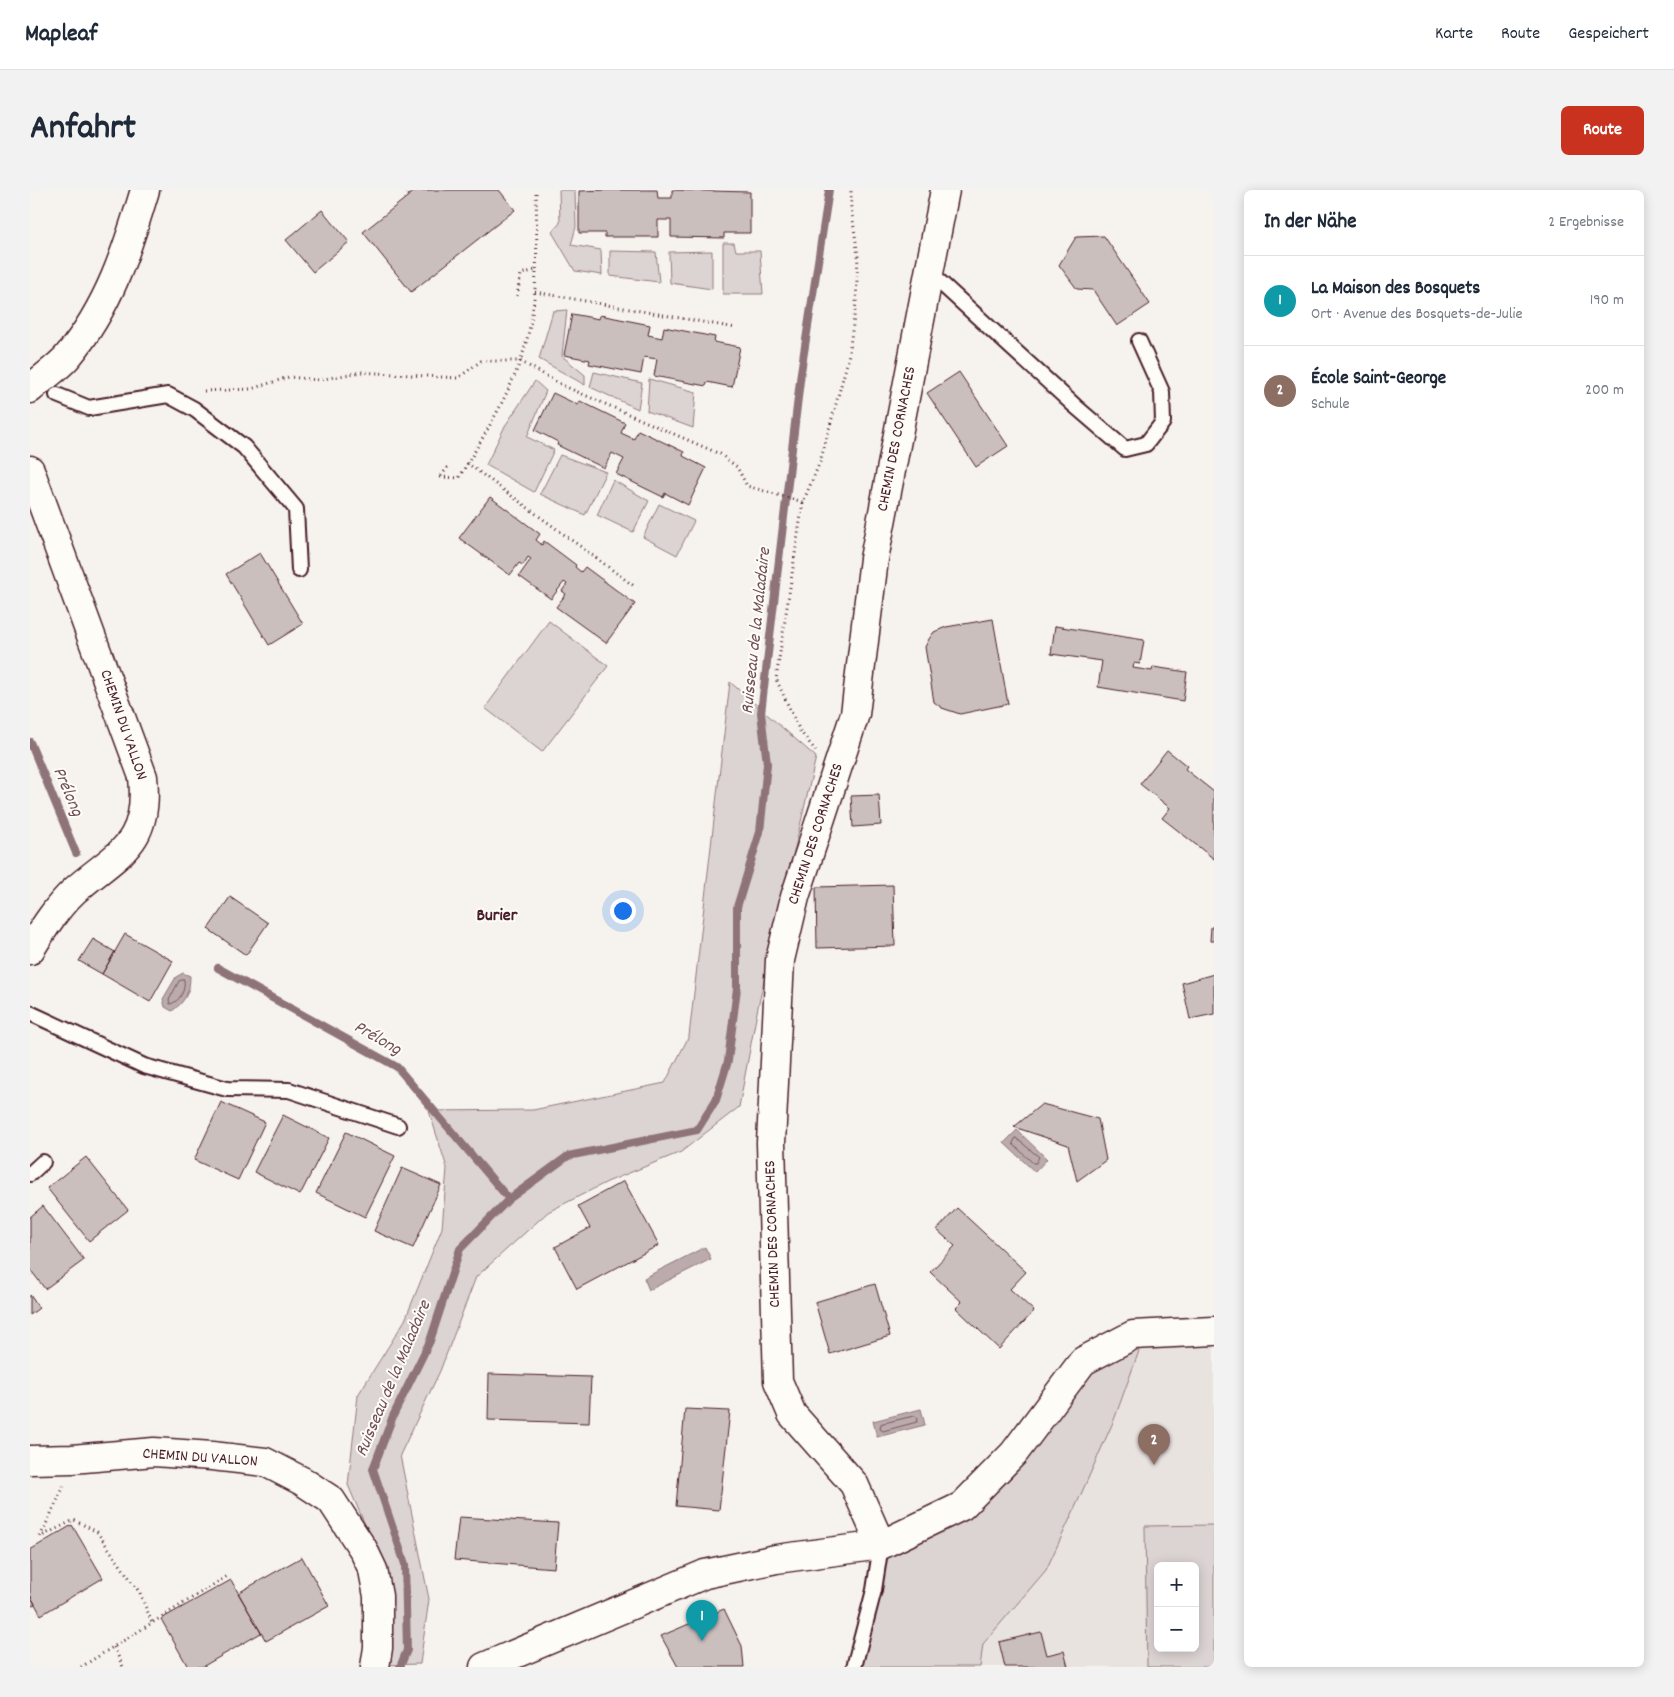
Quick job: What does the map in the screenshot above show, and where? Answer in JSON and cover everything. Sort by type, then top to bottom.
[{"type":"street","points":[[30,389],[67,357],[102,308],[129,245],[145,190]]},
{"type":"street","name":"CHEMIN DES CORNACHES","points":[[880,1545],[854,1484],[792,1414],[778,1382],[771,1143],[780,960],[795,897],[855,714],[874,559],[945,190]]},
{"type":"street","name":"CHEMIN DU VALLON","points":[[30,470],[143,778],[145,796],[143,816],[124,851],[74,892],[44,926],[30,950]]},
{"type":"street","points":[[484,1667],[705,1574],[776,1559],[880,1545],[962,1506],[1014,1453],[1083,1361],[1134,1335],[1214,1331]]},
{"type":"street","name":"CHEMIN DU VALLON","points":[[30,1460],[72,1459],[154,1452],[265,1462],[302,1480],[331,1500],[363,1549],[373,1570],[378,1596],[378,1648],[375,1667]]},
{"type":"lane","points":[[930,273],[1075,406],[1126,449],[1146,444],[1163,422],[1162,392],[1139,341]]},
{"type":"lane","points":[[56,395],[89,408],[168,395],[194,409],[244,447],[296,509],[299,570]]},
{"type":"lane","points":[[30,1014],[144,1066],[227,1089],[289,1090],[398,1126]]},
{"type":"lane","points":[[30,1174],[43,1162]]},
{"type":"lane","points":[[854,1667],[874,1590],[880,1545]]},
{"type":"path","points":[[406,190],[410,195]]},
{"type":"path","points":[[450,464],[440,476],[458,478],[491,424],[520,361],[535,292],[536,190]]},
{"type":"path","points":[[835,775],[800,731],[776,678],[803,502],[820,462],[848,360],[856,303],[858,256],[851,207],[851,190]]},
{"type":"path","points":[[517,296],[521,274],[536,270]]},
{"type":"path","points":[[535,292],[736,328]]},
{"type":"path","points":[[168,395],[208,390],[251,389],[289,377],[318,380],[361,372],[458,378],[481,361],[520,361],[564,386],[720,454],[737,467],[747,486],[803,502]]},
{"type":"path","points":[[468,463],[634,586]]},
{"type":"path","points":[[72,1459],[62,1491],[40,1537],[74,1520],[97,1532],[140,1592],[152,1623]]},
{"type":"path","points":[[81,1667],[229,1574]]},
{"type":"path","points":[[114,1647],[123,1667]]},
{"type":"shaded area","points":[[559,190],[575,190],[576,227],[571,245],[601,250],[602,275],[575,271],[552,232],[560,223]]},
{"type":"shaded area","points":[[723,243],[734,243],[736,251],[760,251],[763,294],[723,294]]},
{"type":"shaded area","points":[[610,251],[656,252],[659,282],[610,276]]},
{"type":"shaded area","points":[[712,251],[712,289],[670,283],[669,252]]},
{"type":"shaded area","points":[[567,310],[562,356],[585,375],[585,385],[539,359],[553,311]]},
{"type":"shaded area","points":[[594,372],[642,383],[638,409],[590,387]]},
{"type":"shaded area","points":[[649,379],[696,392],[693,428],[647,411]]},
{"type":"shaded area","points":[[535,381],[546,391],[527,437],[554,450],[534,492],[486,465],[505,426]]},
{"type":"shaded area","points":[[560,455],[606,472],[585,515],[540,494]]},
{"type":"shaded area","points":[[613,480],[649,501],[633,532],[597,515]]},
{"type":"shaded area","points":[[659,504],[694,521],[677,555],[643,537]]},
{"type":"shaded area","points":[[549,621],[608,666],[542,752],[485,708]]},
{"type":"shaded area","points":[[730,682],[816,757],[758,1007],[739,1107],[681,1152],[607,1182],[548,1212],[476,1277],[440,1371],[400,1455],[429,1599],[420,1664],[383,1665],[378,1555],[348,1485],[358,1395],[405,1320],[442,1228],[447,1168],[429,1111],[533,1110],[665,1083],[689,1036]]},
{"type":"shaded area","points":[[1133,1335],[1139,1351],[1114,1420],[1074,1510],[1046,1570],[983,1644],[980,1667],[854,1667],[881,1545],[962,1506],[1060,1391]]},
{"type":"shaded area","points":[[1214,1340],[1214,1667],[980,1667],[983,1644],[1046,1569],[1114,1420],[1139,1351]]},
{"type":"shaded area","points":[[1214,1525],[1214,1667],[1147,1667],[1145,1526]]},
{"type":"water","points":[[183,973],[190,976],[188,992],[180,1004],[172,1011],[165,1007],[163,999],[176,977]]},
{"type":"water","points":[[1017,1130],[1047,1159],[1035,1172],[1004,1143]]},
{"type":"water","points":[[705,1247],[711,1259],[649,1290],[644,1278]]},
{"type":"water","points":[[921,1409],[925,1425],[877,1437],[873,1421]]},
{"type":"building","points":[[416,190],[499,190],[515,210],[411,292],[363,232]]},
{"type":"building","points":[[657,190],[658,198],[672,198],[672,190],[750,192],[750,233],[724,233],[724,238],[671,237],[671,220],[658,220],[658,237],[605,237],[605,233],[579,233],[579,191]]},
{"type":"building","points":[[322,210],[349,242],[313,272],[286,240]]},
{"type":"building","points":[[1104,236],[1150,304],[1117,326],[1093,290],[1077,289],[1059,265],[1076,237]]},
{"type":"building","points":[[572,314],[599,319],[600,315],[650,325],[648,335],[662,338],[664,327],[715,337],[714,342],[740,347],[732,387],[707,382],[706,386],[654,376],[657,359],[644,357],[641,374],[589,364],[590,360],[564,355]]},
{"type":"building","points":[[959,372],[1008,446],[976,467],[927,393]]},
{"type":"building","points":[[553,393],[578,405],[580,401],[625,423],[621,433],[634,439],[638,430],[684,452],[683,456],[706,468],[688,505],[665,493],[663,497],[616,474],[624,459],[612,453],[604,468],[557,445],[558,442],[535,430]]},
{"type":"building","points":[[490,497],[540,534],[536,540],[542,545],[544,541],[576,565],[575,567],[581,572],[585,567],[635,604],[606,643],[556,607],[566,594],[562,591],[567,584],[564,582],[551,599],[519,576],[531,559],[528,557],[523,565],[519,563],[510,575],[459,538]]},
{"type":"building","points":[[260,553],[303,624],[269,645],[226,574]]},
{"type":"building","points":[[993,619],[1008,704],[960,714],[942,708],[934,702],[925,647],[929,639],[934,632],[946,627]]},
{"type":"building","points":[[1055,626],[1144,640],[1140,664],[1134,663],[1133,668],[1152,671],[1153,667],[1187,672],[1183,701],[1098,687],[1102,661],[1051,654]]},
{"type":"building","points":[[1167,750],[1187,766],[1185,769],[1214,792],[1214,859],[1162,818],[1170,808],[1140,784]]},
{"type":"building","points":[[879,795],[881,825],[853,827],[851,796]]},
{"type":"building","points":[[893,885],[895,946],[817,948],[816,887]]},
{"type":"building","points":[[230,897],[268,923],[246,955],[208,929]]},
{"type":"building","points":[[1211,927],[1214,927],[1214,941],[1210,941]]},
{"type":"building","points":[[125,934],[173,961],[150,1002],[102,974]]},
{"type":"building","points":[[93,939],[115,952],[102,974],[79,961]]},
{"type":"building","points":[[1214,974],[1214,1014],[1190,1019],[1182,983]]},
{"type":"building","points":[[221,1102],[265,1122],[238,1180],[194,1160]]},
{"type":"building","points":[[1042,1104],[1098,1119],[1106,1160],[1077,1181],[1068,1145],[1014,1127]]},
{"type":"building","points":[[283,1115],[329,1138],[300,1195],[254,1172]]},
{"type":"building","points":[[346,1132],[395,1156],[365,1217],[316,1193]]},
{"type":"building","points":[[86,1157],[128,1210],[89,1241],[47,1188]]},
{"type":"building","points":[[402,1168],[441,1185],[413,1248],[374,1231]]},
{"type":"building","points":[[624,1181],[659,1245],[577,1289],[555,1247],[590,1228],[578,1206]]},
{"type":"building","points":[[43,1206],[84,1260],[45,1289],[30,1269],[30,1217]]},
{"type":"building","points":[[957,1208],[1026,1272],[1010,1289],[1034,1311],[999,1349],[956,1308],[962,1302],[930,1272],[955,1246],[937,1230]]},
{"type":"building","points":[[875,1284],[890,1336],[830,1354],[815,1302]]},
{"type":"building","points":[[30,1295],[39,1308],[30,1315]]},
{"type":"building","points":[[489,1374],[591,1377],[589,1423],[488,1420]]},
{"type":"building","points":[[685,1409],[730,1411],[719,1510],[676,1506]]},
{"type":"building","points":[[459,1517],[558,1523],[554,1568],[454,1560]]},
{"type":"building","points":[[72,1525],[103,1578],[41,1615],[30,1595],[30,1550]]},
{"type":"building","points":[[302,1557],[329,1606],[266,1641],[238,1593]]},
{"type":"building","points":[[231,1580],[261,1633],[202,1667],[188,1667],[161,1619]]},
{"type":"building","points":[[30,1595],[35,1604],[30,1607]]},
{"type":"building","points":[[724,1609],[742,1646],[744,1667],[678,1667],[661,1636]]},
{"type":"building","points":[[1041,1632],[1047,1655],[1064,1651],[1068,1667],[1005,1667],[999,1642]]},
{"type":"waterway","name":"Ruisseau de la Maladaire","points":[[400,1667],[407,1650],[405,1564],[373,1469],[393,1416],[430,1341],[460,1249],[509,1199],[568,1156],[697,1130],[716,1100],[728,1061],[737,988],[737,907],[760,832],[767,764],[761,713],[801,372],[829,190]]},
{"type":"waterway","name":"Prélong","points":[[30,742],[76,853]]},
{"type":"waterway","name":"Prélong","points":[[218,968],[397,1067],[509,1199]]},
{"type":"place","name":"École Saint-George","points":[[1154,1465]]},
{"type":"place","name":"La Maison des Bosquets","points":[[702,1641]]},
{"type":"district","name":"Burier","points":[[497,916]]}]
